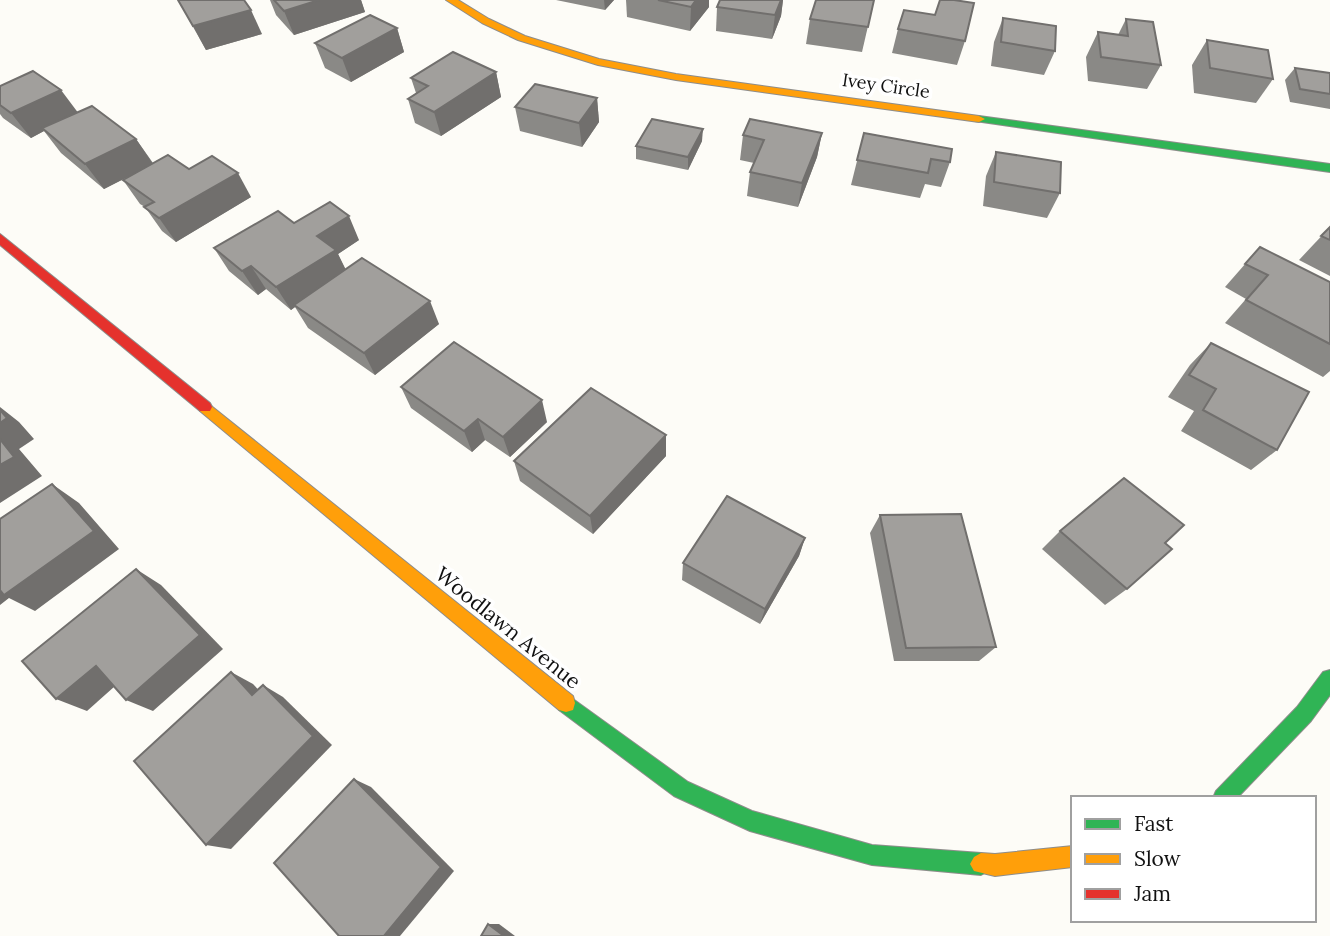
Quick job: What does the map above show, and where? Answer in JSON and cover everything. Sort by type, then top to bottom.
[{"type":"street","name":"Ivey Circle","points":[[451,0],[469,14],[511,37],[543,48],[635,71],[1330,167]]},
{"type":"street","name":"Woodlawn Avenue","points":[[0,238],[595,727],[681,789],[750,821],[872,855],[995,865],[1071,856]]},
{"type":"street","points":[[1225,796],[1304,714],[1330,679]]},
{"type":"building","points":[[178,0],[244,0],[251,10],[193,26]]},
{"type":"building","points":[[274,0],[319,0],[284,11]]},
{"type":"building","points":[[658,0],[696,0],[691,7]]},
{"type":"building","points":[[720,0],[781,0],[775,15],[717,7]]},
{"type":"building","points":[[816,0],[874,0],[868,27],[810,19]]},
{"type":"building","points":[[940,0],[974,3],[965,41],[898,29],[904,10],[935,15]]},
{"type":"building","points":[[370,15],[397,28],[342,58],[315,43]]},
{"type":"building","points":[[1003,18],[1056,26],[1055,51],[1001,42]]},
{"type":"building","points":[[1126,19],[1153,22],[1161,65],[1101,57],[1098,32],[1128,36]]},
{"type":"building","points":[[1207,40],[1268,50],[1273,79],[1210,68]]},
{"type":"building","points":[[453,52],[496,72],[434,112],[408,99],[428,86],[411,78]]},
{"type":"building","points":[[1295,68],[1330,73],[1330,94],[1300,89]]},
{"type":"building","points":[[33,71],[61,90],[11,113],[0,105],[0,86]]},
{"type":"building","points":[[535,84],[597,98],[579,123],[515,107]]},
{"type":"building","points":[[92,106],[136,139],[85,164],[42,128]]},
{"type":"building","points":[[652,119],[703,129],[688,157],[636,146]]},
{"type":"building","points":[[750,119],[822,133],[802,183],[750,172],[764,140],[743,135]]},
{"type":"building","points":[[864,133],[952,149],[950,162],[931,159],[928,173],[857,160]]},
{"type":"building","points":[[996,152],[1061,162],[1060,193],[994,182]]},
{"type":"building","points":[[168,155],[189,169],[212,156],[238,173],[159,218],[144,207],[154,202],[123,180]]},
{"type":"building","points":[[330,202],[349,216],[317,236],[336,250],[276,287],[251,266],[242,271],[214,248],[278,211],[294,223]]},
{"type":"building","points":[[1330,227],[1330,240],[1321,236]]},
{"type":"building","points":[[1260,247],[1330,282],[1330,344],[1246,300],[1268,275],[1245,264]]},
{"type":"building","points":[[362,258],[430,301],[364,353],[294,305]]},
{"type":"building","points":[[454,342],[542,400],[503,437],[478,419],[464,431],[401,387]]},
{"type":"building","points":[[1211,343],[1309,392],[1277,450],[1203,410],[1216,389],[1189,375]]},
{"type":"building","points":[[591,388],[666,435],[590,516],[514,461]]},
{"type":"building","points":[[0,410],[7,418],[0,423]]},
{"type":"building","points":[[0,439],[14,457],[0,465]]},
{"type":"building","points":[[1124,478],[1184,525],[1165,543],[1172,549],[1127,589],[1060,531]]},
{"type":"building","points":[[52,484],[94,531],[4,595],[0,590],[0,519]]},
{"type":"building","points":[[727,496],[805,538],[765,609],[683,563]]},
{"type":"building","points":[[961,514],[996,647],[906,648],[880,515]]},
{"type":"building","points":[[136,569],[200,635],[126,700],[96,666],[56,699],[22,661]]},
{"type":"building","points":[[231,672],[252,695],[263,685],[313,736],[206,845],[134,761]]},
{"type":"building","points":[[354,779],[441,867],[384,936],[339,936],[274,863]]},
{"type":"building","points":[[488,924],[504,936],[481,936]]},
{"type":"traffic: fast","points":[[979,119],[1330,168]]},
{"type":"traffic: fast","points":[[1225,796],[1304,714],[1330,679]]},
{"type":"traffic: fast","points":[[566,703],[681,789],[750,821],[872,855],[981,864]]},
{"type":"traffic: slow","points":[[451,0],[522,38],[598,62],[676,77],[979,119]]},
{"type":"traffic: slow","points":[[205,407],[566,703]]},
{"type":"traffic: slow","points":[[981,864],[995,865],[1071,856]]},
{"type":"traffic: jam","points":[[0,238],[205,407]]}]
